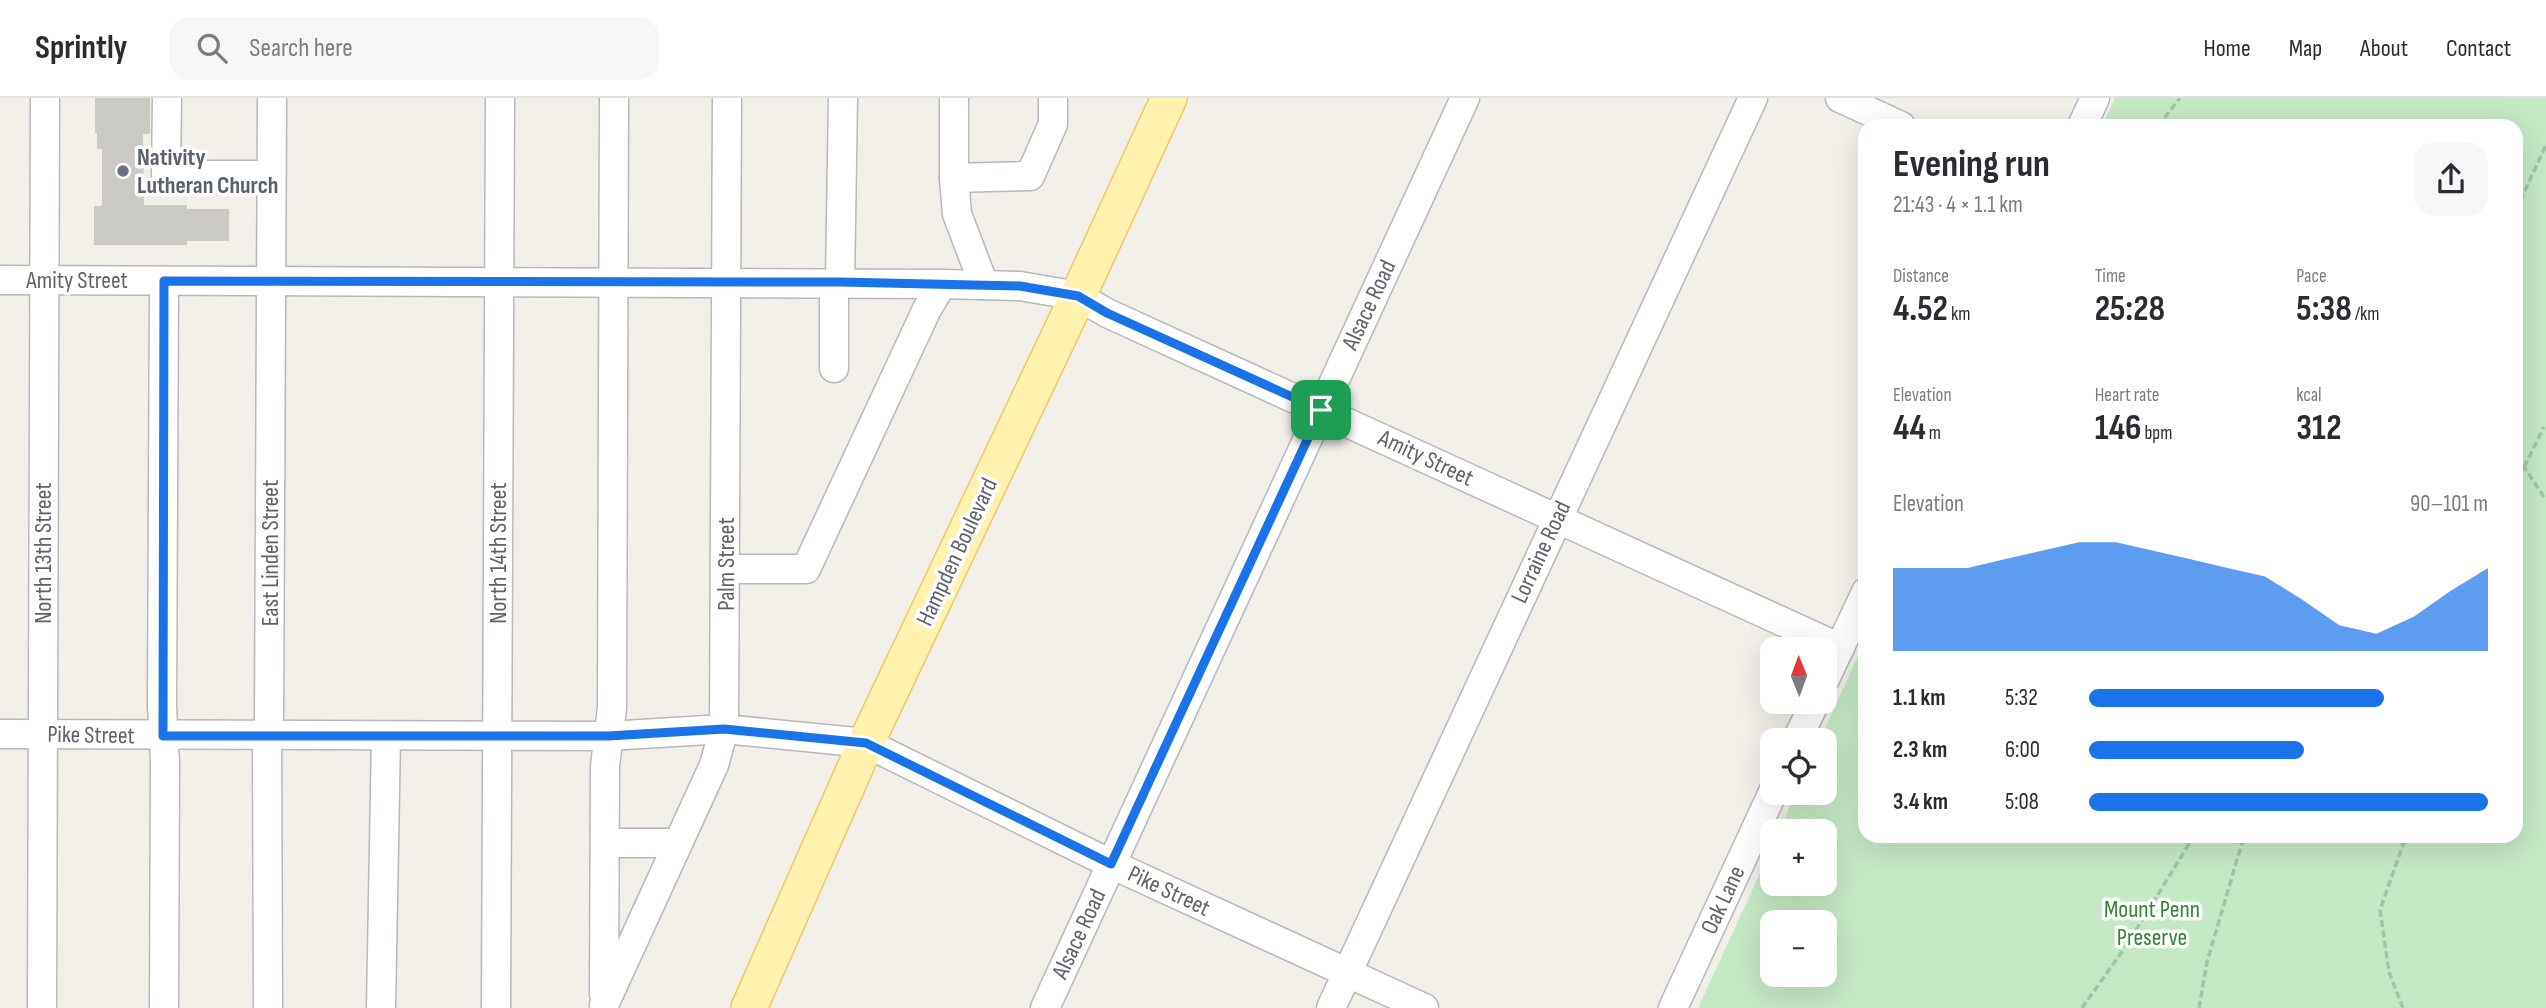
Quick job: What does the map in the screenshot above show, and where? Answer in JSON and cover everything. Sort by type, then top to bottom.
[{"type":"main road","name":"Hampden Boulevard","points":[[749,1008],[866,743],[1169,98]]},
{"type":"street","name":"North 13th Street","points":[[42,1008],[45,98]]},
{"type":"street","points":[[167,98],[166,175],[271,175]]},
{"type":"street","name":"East Linden Street","points":[[268,1008],[267,737],[272,98]]},
{"type":"street","name":"North 14th Street","points":[[496,1008],[500,98]]},
{"type":"street","points":[[604,1006],[605,766],[612,695],[614,98]]},
{"type":"street","name":"Palm Street","points":[[604,1006],[714,765],[724,729],[727,98]]},
{"type":"street","points":[[834,368],[843,98]]},
{"type":"street","points":[[954,98],[957,214],[984,285]]},
{"type":"street","points":[[954,178],[1030,176],[1053,124],[1053,98]]},
{"type":"street","name":"Alsace Road","points":[[1045,1008],[1465,98]]},
{"type":"street","name":"Lorraine Road","points":[[1331,1008],[1753,98]]},
{"type":"street","points":[[1840,98],[1886,119]]},
{"type":"street","points":[[2085,119],[2095,98]]},
{"type":"street","name":"Amity Street","points":[[0,279],[942,284],[1020,286],[1078,296],[1107,313],[1840,648]]},
{"type":"street","points":[[164,281],[164,1008]]},
{"type":"street","points":[[726,569],[806,569],[927,309],[942,284]]},
{"type":"street","points":[[1838,652],[1858,610]]},
{"type":"street","name":"Pike Street","points":[[0,734],[267,737],[608,736],[724,729],[866,743],[1111,864],[1424,1008]]},
{"type":"street","points":[[381,1008],[386,736]]},
{"type":"street","name":"Oak Lane","points":[[1673,1008],[1767,805]]},
{"type":"street","points":[[605,843],[678,843]]},
{"type":"path","points":[[2164,119],[2180,98]]},
{"type":"path","points":[[2523,195],[2546,145]]},
{"type":"path","points":[[2545,427],[2524,467],[2546,500]]},
{"type":"path","points":[[2082,1008],[2126,946],[2190,843]]},
{"type":"path","points":[[2199,1008],[2207,961],[2242,843]]},
{"type":"path","points":[[2403,1008],[2389,972],[2380,910],[2404,843]]},
{"type":"green space","name":"Mount Penn Preserve","points":[[2115,98],[2546,98],[2546,1008],[1698,1008],[1760,873],[1760,896],[1837,896],[1837,819],[1784,819],[1791,805],[1837,805],[1837,728],[1825,728],[1832,714],[1838,714],[1838,700],[1858,656],[1858,843],[2523,843],[2523,119],[2105,119]]},
{"type":"building","name":"Nativity Lutheran Church","points":[[95,98],[150,98],[150,134],[143,134],[144,205],[229,209],[229,241],[187,241],[187,245],[94,245],[94,206],[102,206],[102,149],[97,149]]},
{"type":"place","name":"Nativity Lutheran Church","points":[[123,171]]},
{"type":"route","points":[[164,281],[840,282],[1020,286],[1078,296],[1107,313],[1321,410],[1111,864],[866,743],[724,729],[608,736],[163,736],[164,281]]}]
